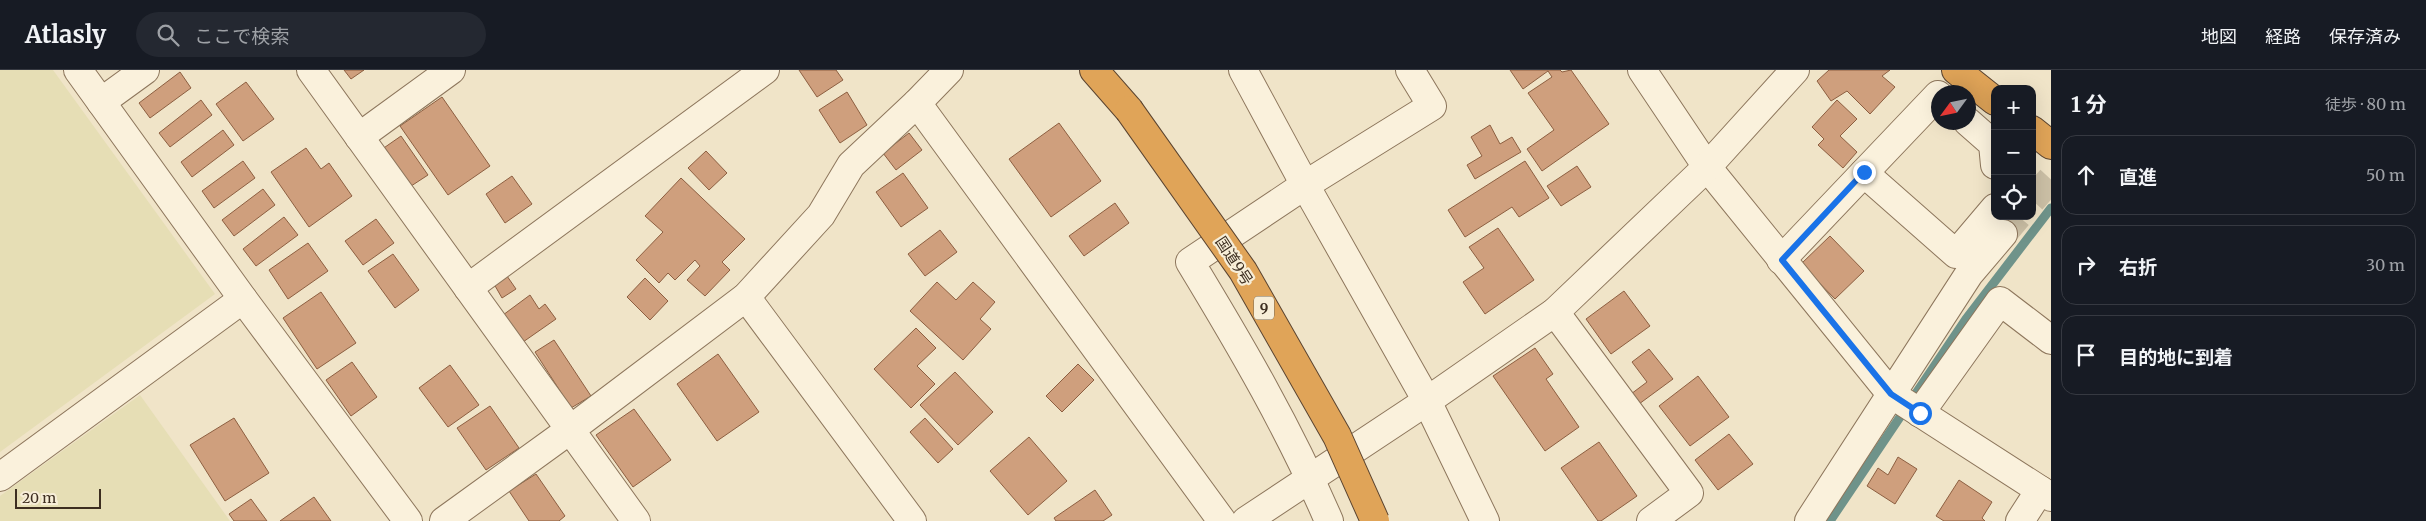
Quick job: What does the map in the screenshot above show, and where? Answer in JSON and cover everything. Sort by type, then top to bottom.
[{"type":"highway","name":"国道9号","points":[[1094,70],[1129,110],[1242,271],[1337,436],[1375,521]]},
{"type":"highway","points":[[1956,70],[1991,98]]},
{"type":"highway","points":[[2036,133],[2051,145]]},
{"type":"street","points":[[78,70],[243,299],[408,521]]},
{"type":"street","points":[[101,102],[145,70]]},
{"type":"street","points":[[311,70],[636,521]]},
{"type":"street","points":[[359,137],[451,70]]},
{"type":"street","points":[[468,288],[765,70]]},
{"type":"street","points":[[444,521],[571,429],[746,297],[821,215],[851,164],[918,103],[949,70]]},
{"type":"street","points":[[1243,70],[1305,186],[1427,401],[1485,521]]},
{"type":"street","points":[[1329,521],[1310,478],[1248,358],[1190,262],[1305,186],[1432,106],[1410,70]]},
{"type":"street","points":[[1642,70],[1707,167],[1891,394],[2045,493],[2020,521]]},
{"type":"street","points":[[1246,521],[1427,401],[1555,312],[1707,167],[1796,70]]},
{"type":"street","points":[[1782,260],[1931,102]]},
{"type":"street","points":[[918,103],[1222,521]]},
{"type":"street","points":[[1976,129],[1991,142]]},
{"type":"street","points":[[1864,172],[1956,254],[1991,213]]},
{"type":"street","points":[[1809,521],[1969,274],[2003,234]]},
{"type":"street","points":[[746,297],[895,495],[912,521]]},
{"type":"street","points":[[0,477],[243,299]]},
{"type":"street","points":[[1920,413],[2000,301],[2051,340]]},
{"type":"street","points":[[1555,312],[1689,493],[1650,521]]},
{"type":"shaded area","points":[[0,70],[53,70],[215,294],[0,452]]},
{"type":"shaded area","points":[[140,395],[230,521],[0,521],[0,496]]},
{"type":"building","points":[[344,70],[364,70],[351,79]]},
{"type":"building","points":[[799,70],[836,70],[843,80],[817,97]]},
{"type":"building","points":[[1510,70],[1560,70],[1562,72],[1571,70],[1609,124],[1542,171],[1527,149],[1554,130],[1528,93],[1552,77],[1548,71],[1523,89]]},
{"type":"building","points":[[1829,70],[1890,70],[1882,76],[1895,87],[1870,114],[1847,91],[1831,101],[1817,81]]},
{"type":"building","points":[[180,72],[191,88],[150,118],[139,103]]},
{"type":"building","points":[[246,82],[274,119],[243,141],[216,104]]},
{"type":"building","points":[[847,92],[867,125],[840,143],[819,110]]},
{"type":"building","points":[[442,97],[490,166],[448,195],[400,126]]},
{"type":"building","points":[[201,100],[212,115],[170,147],[159,133]]},
{"type":"building","points":[[1837,100],[1857,119],[1840,136],[1857,152],[1843,168],[1818,145],[1824,139],[1812,127]]},
{"type":"building","points":[[1059,123],[1101,181],[1051,217],[1009,159]]},
{"type":"building","points":[[1490,125],[1500,144],[1512,137],[1521,152],[1475,179],[1467,165],[1482,156],[1471,137]]},
{"type":"building","points":[[223,130],[234,145],[192,177],[181,162]]},
{"type":"building","points":[[909,133],[922,150],[896,170],[883,153]]},
{"type":"building","points":[[401,136],[428,175],[405,190],[378,152]]},
{"type":"building","points":[[306,148],[321,169],[329,163],[352,196],[309,227],[271,172]]},
{"type":"building","points":[[706,151],[727,173],[709,190],[688,168]]},
{"type":"building","points":[[243,161],[255,178],[214,208],[202,191]]},
{"type":"building","points":[[1525,161],[1549,198],[1519,217],[1512,207],[1465,237],[1448,210]]},
{"type":"building","points":[[1577,166],[1591,187],[1561,206],[1547,186]]},
{"type":"building","points":[[903,173],[928,208],[901,227],[876,192]]},
{"type":"building","points":[[512,176],[532,204],[505,223],[486,194]]},
{"type":"building","points":[[681,178],[745,239],[722,262],[730,270],[705,296],[687,280],[700,266],[695,260],[675,280],[668,273],[659,283],[636,260],[663,232],[645,216]]},
{"type":"building","points":[[263,189],[275,205],[234,236],[222,220]]},
{"type":"building","points":[[1115,203],[1129,223],[1084,256],[1069,236]]},
{"type":"building","points":[[284,217],[298,235],[256,266],[243,249]]},
{"type":"building","points":[[376,219],[394,243],[363,265],[345,241]]},
{"type":"building","points":[[1498,228],[1534,280],[1485,314],[1463,282],[1484,268],[1469,247]]},
{"type":"building","points":[[940,230],[957,252],[925,276],[908,254]]},
{"type":"building","points":[[1830,236],[1864,271],[1835,299],[1801,264]]},
{"type":"building","points":[[308,243],[328,271],[288,299],[269,270]]},
{"type":"building","points":[[393,254],[419,290],[395,308],[368,271]]},
{"type":"building","points":[[507,276],[516,289],[502,298],[494,284]]},
{"type":"building","points":[[645,278],[668,301],[650,320],[627,297]]},
{"type":"building","points":[[937,282],[956,300],[973,282],[995,302],[980,319],[991,329],[963,360],[910,311]]},
{"type":"building","points":[[1624,291],[1650,326],[1611,354],[1586,319]]},
{"type":"building","points":[[321,292],[356,343],[317,369],[283,318]]},
{"type":"building","points":[[530,295],[539,309],[545,304],[556,319],[523,342],[503,315]]},
{"type":"building","points":[[916,328],[936,348],[917,366],[935,384],[911,408],[874,369]]},
{"type":"building","points":[[554,340],[591,396],[571,408],[535,352]]},
{"type":"building","points":[[1535,348],[1553,374],[1546,379],[1579,427],[1545,451],[1493,376]]},
{"type":"building","points":[[1649,349],[1673,379],[1639,404],[1631,394],[1647,382],[1632,362]]},
{"type":"building","points":[[718,354],[759,412],[717,441],[677,384]]},
{"type":"building","points":[[352,362],[377,397],[351,416],[326,380]]},
{"type":"building","points":[[1078,364],[1094,380],[1062,412],[1046,396]]},
{"type":"building","points":[[450,365],[479,405],[448,427],[419,388]]},
{"type":"building","points":[[955,372],[993,412],[958,445],[920,405]]},
{"type":"building","points":[[1698,376],[1729,417],[1690,446],[1659,406]]},
{"type":"building","points":[[490,406],[519,448],[486,470],[457,428]]},
{"type":"building","points":[[634,409],[671,460],[633,487],[596,435]]},
{"type":"building","points":[[234,418],[269,473],[225,501],[190,445]]},
{"type":"building","points":[[925,418],[953,449],[938,463],[910,432]]},
{"type":"building","points":[[1729,434],[1753,464],[1718,490],[1695,460]]},
{"type":"building","points":[[1029,437],[1067,481],[1028,515],[990,471]]},
{"type":"building","points":[[1599,442],[1637,496],[1601,521],[1598,521],[1561,468]]},
{"type":"building","points":[[1898,457],[1917,469],[1895,504],[1867,486],[1878,468],[1888,475]]},
{"type":"building","points":[[536,474],[565,516],[559,521],[529,521],[509,491]]},
{"type":"building","points":[[1959,480],[1992,502],[1982,518],[1985,521],[1944,521],[1936,516]]},
{"type":"building","points":[[1095,490],[1112,515],[1103,521],[1056,521],[1054,518]]},
{"type":"building","points":[[314,497],[331,521],[280,521]]},
{"type":"building","points":[[251,499],[267,521],[234,521],[229,514]]},
{"type":"waterway","points":[[1830,521],[1966,319],[2051,208]]},
{"type":"tunnel","points":[[2036,196],[2051,179]]},
{"type":"tunnel","points":[[2003,234],[2015,220]]},
{"type":"route","points":[[1864,172],[1782,260],[1891,394],[1920,413]]}]
